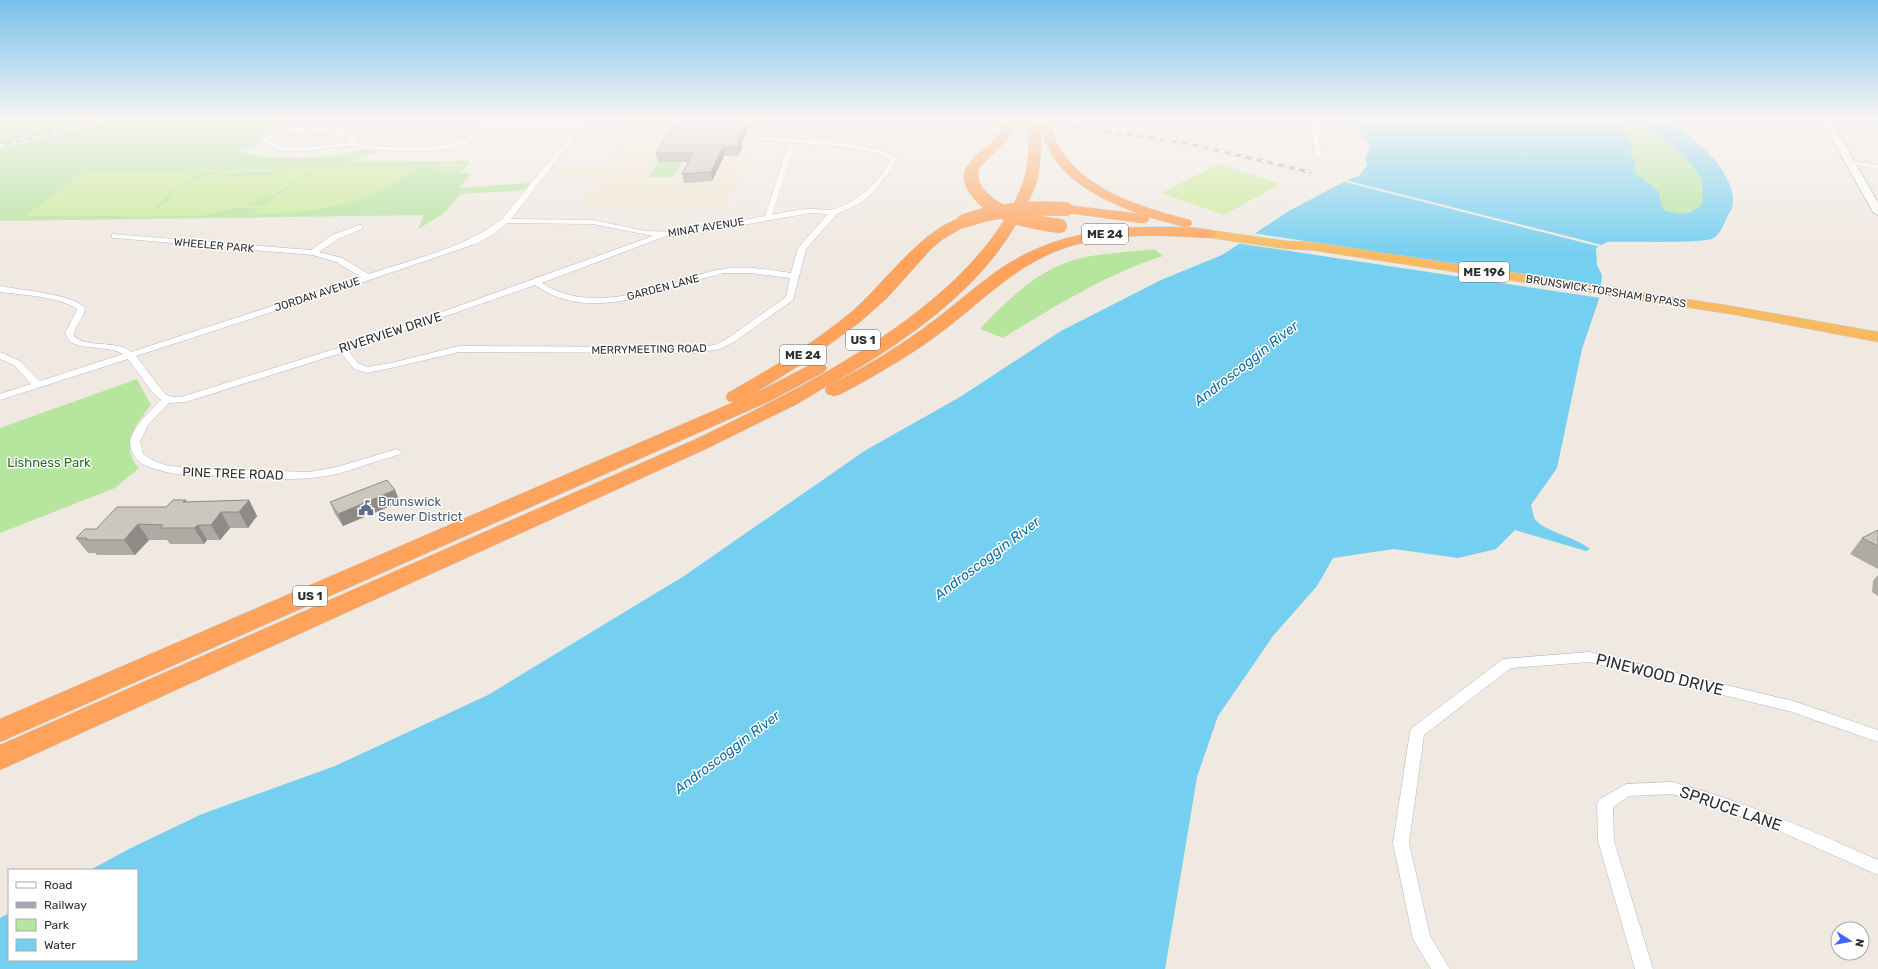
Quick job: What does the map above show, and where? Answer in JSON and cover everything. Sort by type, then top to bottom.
[{"type":"highway","points":[[977,164],[973,168],[971,174],[972,182],[975,191],[987,203],[1009,214],[1038,223],[1060,226],[1158,227],[1212,232]]},
{"type":"highway","name":"US 1","points":[[0,731],[621,460],[763,397],[811,372],[886,325],[939,285],[977,247],[996,223],[1009,201],[1018,180],[1021,164]]},
{"type":"highway","name":"US 1","points":[[0,758],[701,444],[768,412],[845,368],[909,326],[960,283],[995,246],[1012,222],[1024,199],[1034,164]]},
{"type":"highway","points":[[1066,164],[1072,171],[1093,186],[1118,200],[1151,214],[1212,232]]},
{"type":"highway","name":"ME 24","points":[[621,460],[664,433],[757,384],[812,349],[870,305],[932,239],[949,227],[964,221],[982,215],[1011,210],[1041,208],[1066,209],[1212,232]]},
{"type":"highway","name":"ME 24","points":[[701,444],[732,437],[820,397],[874,369],[928,334],[1016,265],[1042,251],[1072,240],[1113,233],[1163,231],[1212,232]]},
{"type":"highway","name":"BRUNSWICK-TOPSHAM BYPASS","points":[[1212,232],[1287,245],[1310,246],[1657,299],[1878,336]]},
{"type":"main road","points":[[1851,164],[1878,212]]},
{"type":"street","name":"JORDAN AVENUE","points":[[0,397],[367,278],[474,241],[491,232],[505,221],[550,164]]},
{"type":"street","points":[[768,217],[785,164]]},
{"type":"street","name":"MERRYMEETING ROAD","points":[[342,348],[356,366],[362,370],[368,370],[436,353],[471,348],[708,349],[731,340],[788,301],[792,295],[794,276],[799,254],[802,248],[834,212],[856,202],[869,192],[891,164]]},
{"type":"street","points":[[1853,164],[1878,167]]},
{"type":"street","name":"MINAT AVENUE","points":[[505,221],[593,222],[637,232],[680,234],[802,212],[834,212]]},
{"type":"street","points":[[313,253],[335,237],[358,227]]},
{"type":"street","name":"RIVERVIEW DRIVE","points":[[167,399],[192,399],[342,348],[380,337],[536,282],[664,234]]},
{"type":"street","name":"WHEELER PARK","points":[[115,236],[313,253],[339,260],[367,278]]},
{"type":"street","name":"GARDEN LANE","points":[[536,282],[547,292],[561,297],[603,299],[644,294],[726,271],[745,270],[794,276]]},
{"type":"street","points":[[0,289],[78,305],[81,312],[70,332],[70,336],[73,340],[123,350],[130,355],[160,393],[167,399]]},
{"type":"street","points":[[0,355],[17,363],[38,385]]},
{"type":"street","name":"PINE TREE ROAD","points":[[167,399],[144,422],[136,438],[135,444],[138,454],[142,459],[147,463],[165,470],[201,473],[310,475],[336,472],[397,452]]},
{"type":"street","name":"PINEWOOD DRIVE","points":[[1441,969],[1422,939],[1401,843],[1417,732],[1508,662],[1589,657],[1793,707],[1878,736]]},
{"type":"street","name":"SPRUCE LANE","points":[[1644,969],[1606,841],[1605,804],[1626,790],[1672,788],[1711,799],[1782,825],[1878,868]]},
{"type":"shaded area","points":[[609,164],[744,164],[727,208],[579,207],[599,178],[547,177],[554,169],[606,169]]},
{"type":"green space","points":[[0,164],[468,164],[460,173],[472,173],[459,188],[531,183],[526,190],[461,194],[443,214],[418,229],[424,215],[0,221]]},
{"type":"green space","points":[[438,164],[466,164],[462,169],[433,169]]},
{"type":"green space","points":[[657,164],[680,164],[673,177],[649,177]]},
{"type":"green space","points":[[1219,164],[1280,184],[1224,215],[1161,193]]},
{"type":"green space","points":[[1634,164],[1691,164],[1701,180],[1703,193],[1702,205],[1691,212],[1679,214],[1666,211],[1662,208],[1659,192],[1634,173]]},
{"type":"green space","points":[[406,166],[404,169],[413,169],[398,181],[380,191],[359,199],[338,205],[294,212],[253,213],[260,208],[236,208],[200,216],[25,216],[84,173],[91,171],[198,173],[169,193],[149,215],[171,200],[172,194],[183,184],[223,172],[183,172],[186,170]],"holes":[[[315,171],[264,205],[246,205],[283,190],[307,172],[207,178],[246,172]]]},
{"type":"green space","points":[[1154,249],[1163,256],[1142,263],[1081,292],[1003,338],[980,329],[1016,293],[1036,278],[1058,266],[1080,258]]},
{"type":"green space","name":"Lishness Park","points":[[137,379],[151,405],[135,428],[130,444],[130,452],[133,460],[139,468],[115,488],[0,533],[0,428]]},
{"type":"water","name":"Androscoggin River","points":[[1634,164],[1635,173],[1659,192],[1662,208],[1666,211],[1680,214],[1691,212],[1702,205],[1703,193],[1701,180],[1691,164],[1718,164],[1727,178],[1732,191],[1733,205],[1722,229],[1714,238],[1681,242],[1607,242],[1596,248],[1597,265],[1602,275],[1600,296],[1582,349],[1557,468],[1531,505],[1534,518],[1538,523],[1590,549],[1586,551],[1515,530],[1496,549],[1458,558],[1394,549],[1333,558],[1317,586],[1273,636],[1218,716],[1197,777],[1165,969],[0,969],[0,918],[8,914],[8,961],[138,961],[138,869],[92,869],[131,848],[202,814],[335,766],[488,695],[684,576],[866,450],[960,397],[1061,331],[1161,280],[1222,255],[1289,211],[1360,175],[1367,165]]},
{"type":"pier","points":[[1345,180],[1605,246],[1601,247],[1341,181]]},
{"type":"pier","points":[[1252,233],[1603,286],[1602,296],[1601,298],[1236,243]]},
{"type":"building","points":[[687,164],[715,164],[711,172],[682,174]]},
{"type":"building","points":[[387,480],[395,490],[338,514],[330,502]]},
{"type":"building","points":[[173,500],[186,500],[183,502],[249,500],[239,512],[221,512],[211,525],[198,525],[194,528],[160,528],[163,525],[138,524],[124,540],[86,540],[87,538],[76,538],[85,529],[96,529],[117,507],[166,507]]},
{"type":"building","points":[[1878,530],[1878,546],[1862,538]]},
{"type":"railway","points":[[1277,164],[1310,172]]},
{"type":"place","name":"Brunswick Sewer District","points":[[366,508]]}]
